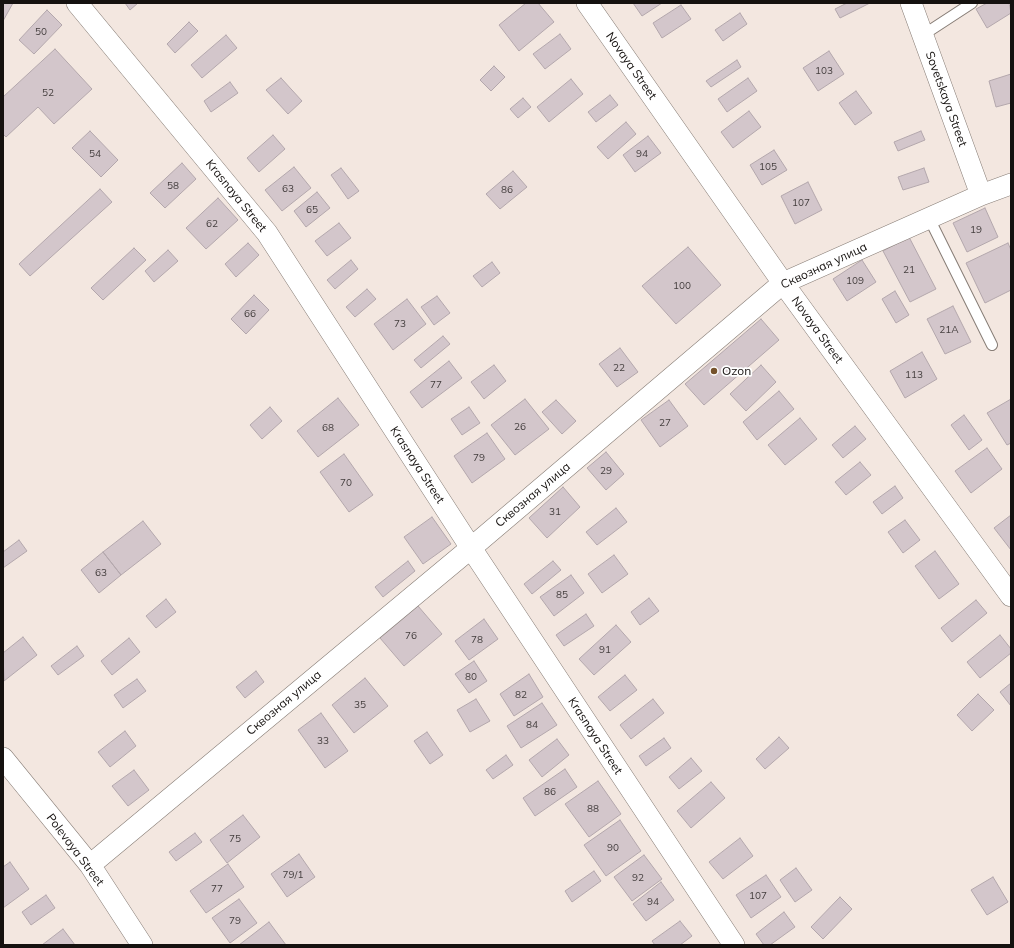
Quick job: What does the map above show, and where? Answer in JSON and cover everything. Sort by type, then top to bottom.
[{"type":"street","name":"Novaya Street","points":[[587,3],[783,283],[1011,596]]},
{"type":"street","name":"Sovetskaya Street","points":[[911,3],[981,195]]},
{"type":"street","name":"Krasnaya Street","points":[[79,4],[267,233],[471,548],[734,945]]},
{"type":"street","name":"Сквозная улица","points":[[90,865],[471,548],[783,283],[981,195],[1011,184]]},
{"type":"street","name":"Polevaya Street","points":[[3,758],[90,865],[142,945]]},
{"type":"lane","points":[[923,35],[972,3]]},
{"type":"lane","points":[[929,218],[992,345]]},
{"type":"building","points":[[3,3],[13,3],[3,21]]},
{"type":"building","points":[[125,3],[138,3],[130,10]]},
{"type":"building","points":[[526,3],[538,3],[554,22],[519,51],[499,25]]},
{"type":"building","points":[[633,3],[662,3],[642,16]]},
{"type":"building","points":[[847,3],[870,3],[840,18],[835,9]]},
{"type":"building","points":[[987,3],[1009,3],[1011,13],[987,28],[976,9]]},
{"type":"building","points":[[681,5],[691,19],[662,38],[653,23]]},
{"type":"building","points":[[47,10],[62,25],[34,54],[19,40]]},
{"type":"building","points":[[740,13],[747,24],[723,41],[715,30]]},
{"type":"building","points":[[189,22],[198,31],[175,53],[167,44]]},
{"type":"building","points":[[560,34],[571,49],[545,69],[533,54]]},
{"type":"building","points":[[226,35],[237,48],[202,78],[191,65]]},
{"type":"building","points":[[55,49],[92,89],[54,124],[38,107],[6,137],[3,134],[3,97]]},
{"type":"building","points":[[829,51],[844,74],[818,91],[803,68]]},
{"type":"building","points":[[737,60],[741,67],[711,87],[706,81]]},
{"type":"building","points":[[494,66],[505,77],[491,91],[480,80]]},
{"type":"building","points":[[1011,74],[1011,103],[996,107],[989,81]]},
{"type":"building","points":[[281,78],[302,101],[288,114],[266,90]]},
{"type":"building","points":[[748,78],[757,91],[727,112],[718,99]]},
{"type":"building","points":[[571,79],[583,94],[549,122],[537,107]]},
{"type":"building","points":[[230,82],[238,93],[211,112],[204,101]]},
{"type":"building","points":[[856,91],[872,113],[855,125],[839,103]]},
{"type":"building","points":[[610,95],[618,105],[596,122],[588,112]]},
{"type":"building","points":[[523,98],[531,107],[518,118],[510,109]]},
{"type":"building","points":[[749,111],[761,127],[733,148],[721,132]]},
{"type":"building","points":[[626,122],[636,134],[608,159],[597,147]]},
{"type":"building","points":[[90,131],[118,160],[101,177],[72,148]]},
{"type":"building","points":[[921,131],[925,140],[898,151],[894,142]]},
{"type":"building","points":[[273,135],[285,149],[259,172],[247,158]]},
{"type":"building","points":[[648,136],[661,153],[635,172],[623,155]]},
{"type":"building","points":[[774,150],[787,170],[762,185],[750,165]]},
{"type":"building","points":[[182,163],[196,179],[165,208],[150,193]]},
{"type":"building","points":[[294,167],[311,188],[282,211],[265,190]]},
{"type":"building","points":[[341,168],[359,191],[348,199],[331,175]]},
{"type":"building","points":[[924,168],[929,182],[903,190],[898,177]]},
{"type":"building","points":[[513,171],[527,187],[500,209],[486,194]]},
{"type":"building","points":[[808,182],[822,210],[795,224],[781,196]]},
{"type":"building","points":[[100,189],[112,202],[30,276],[19,264]]},
{"type":"building","points":[[317,192],[330,208],[306,227],[294,211]]},
{"type":"building","points":[[218,198],[238,220],[206,249],[186,228]]},
{"type":"building","points":[[985,208],[998,237],[967,252],[953,223]]},
{"type":"building","points":[[339,223],[351,238],[327,256],[315,241]]},
{"type":"building","points":[[909,237],[936,289],[910,302],[883,251]]},
{"type":"building","points":[[248,243],[259,255],[236,277],[225,264]]},
{"type":"building","points":[[1008,243],[1011,250],[1011,290],[985,303],[966,263]]},
{"type":"building","points":[[688,247],[721,285],[676,324],[642,286]]},
{"type":"building","points":[[134,248],[146,260],[103,300],[91,288]]},
{"type":"building","points":[[168,250],[178,261],[154,282],[145,271]]},
{"type":"building","points":[[351,260],[358,269],[335,289],[327,280]]},
{"type":"building","points":[[862,260],[876,282],[847,301],[833,279]]},
{"type":"building","points":[[492,262],[500,273],[482,287],[473,276]]},
{"type":"building","points":[[367,289],[376,299],[355,317],[346,307]]},
{"type":"building","points":[[895,291],[909,315],[896,323],[882,299]]},
{"type":"building","points":[[254,295],[269,310],[246,334],[231,319]]},
{"type":"building","points":[[437,296],[450,313],[434,325],[421,307]]},
{"type":"building","points":[[407,299],[426,324],[393,350],[374,324]]},
{"type":"building","points":[[953,306],[971,342],[945,354],[927,319]]},
{"type":"building","points":[[761,319],[779,340],[704,405],[685,384]]},
{"type":"building","points":[[443,336],[450,344],[421,368],[414,360]]},
{"type":"building","points":[[620,348],[638,372],[617,387],[599,364]]},
{"type":"building","points":[[922,352],[937,379],[905,398],[890,371]]},
{"type":"building","points":[[449,361],[462,378],[422,408],[410,392]]},
{"type":"building","points":[[494,365],[506,381],[484,399],[471,382]]},
{"type":"building","points":[[761,365],[776,382],[746,411],[730,394]]},
{"type":"building","points":[[779,391],[794,409],[757,440],[743,422]]},
{"type":"building","points":[[338,398],[359,425],[318,457],[297,431]]},
{"type":"building","points":[[525,399],[549,429],[515,455],[491,425]]},
{"type":"building","points":[[1011,399],[1011,443],[1007,445],[987,413]]},
{"type":"building","points":[[556,400],[576,421],[562,434],[542,412]]},
{"type":"building","points":[[669,400],[688,426],[660,447],[641,420]]},
{"type":"building","points":[[270,407],[282,421],[262,439],[250,425]]},
{"type":"building","points":[[469,407],[480,423],[462,435],[451,419]]},
{"type":"building","points":[[964,415],[982,440],[969,450],[951,425]]},
{"type":"building","points":[[800,418],[817,439],[785,465],[768,445]]},
{"type":"building","points":[[855,426],[866,439],[843,458],[832,445]]},
{"type":"building","points":[[487,433],[505,459],[472,483],[454,456]]},
{"type":"building","points":[[987,448],[1002,469],[971,493],[955,471]]},
{"type":"building","points":[[606,452],[624,474],[606,490],[587,468]]},
{"type":"building","points":[[344,454],[373,495],[349,512],[320,472]]},
{"type":"building","points":[[860,462],[871,475],[846,495],[835,482]]},
{"type":"building","points":[[895,486],[903,498],[882,514],[873,502]]},
{"type":"building","points":[[563,487],[580,507],[547,538],[529,518]]},
{"type":"building","points":[[616,508],[627,522],[597,545],[586,532]]},
{"type":"building","points":[[1011,515],[1011,550],[994,528]]},
{"type":"building","points":[[432,517],[451,544],[423,564],[404,537]]},
{"type":"building","points":[[905,520],[920,540],[903,553],[888,532]]},
{"type":"building","points":[[143,521],[161,544],[121,575],[103,552]]},
{"type":"building","points":[[19,540],[27,551],[3,568],[3,552]]},
{"type":"building","points":[[935,551],[959,584],[939,599],[915,566]]},
{"type":"building","points":[[103,552],[121,575],[99,593],[81,570]]},
{"type":"building","points":[[614,555],[628,574],[602,593],[588,574]]},
{"type":"building","points":[[408,561],[415,571],[383,597],[375,587]]},
{"type":"building","points":[[553,561],[561,570],[532,594],[524,584]]},
{"type":"building","points":[[571,575],[584,593],[554,616],[540,597]]},
{"type":"building","points":[[649,598],[659,611],[640,625],[631,612]]},
{"type":"building","points":[[166,599],[176,612],[156,628],[146,616]]},
{"type":"building","points":[[976,600],[987,613],[952,642],[941,628]]},
{"type":"building","points":[[418,606],[442,634],[404,666],[380,638]]},
{"type":"building","points":[[586,614],[594,626],[564,646],[556,635]]},
{"type":"building","points":[[484,619],[498,639],[469,660],[455,641]]},
{"type":"building","points":[[616,625],[631,642],[594,675],[579,659]]},
{"type":"building","points":[[1000,635],[1011,649],[1011,653],[980,678],[967,662]]},
{"type":"building","points":[[23,637],[37,655],[4,681],[3,653]]},
{"type":"building","points":[[129,638],[140,652],[112,675],[101,661]]},
{"type":"building","points":[[77,646],[84,656],[58,675],[51,666]]},
{"type":"building","points":[[474,661],[487,681],[469,693],[455,674]]},
{"type":"building","points":[[256,671],[264,682],[245,698],[236,687]]},
{"type":"building","points":[[529,674],[543,697],[514,716],[500,694]]},
{"type":"building","points":[[625,675],[637,690],[610,711],[598,697]]},
{"type":"building","points":[[365,678],[388,706],[354,733],[332,705]]},
{"type":"building","points":[[137,679],[146,691],[123,708],[114,695]]},
{"type":"building","points":[[1011,683],[1011,706],[1000,692]]},
{"type":"building","points":[[978,694],[994,710],[972,731],[957,715]]},
{"type":"building","points":[[476,699],[490,721],[470,732],[457,710]]},
{"type":"building","points":[[653,699],[664,713],[631,739],[620,725]]},
{"type":"building","points":[[542,703],[557,725],[521,748],[507,726]]},
{"type":"building","points":[[321,713],[348,751],[325,768],[298,730]]},
{"type":"building","points":[[125,731],[136,746],[110,767],[98,752]]},
{"type":"building","points":[[427,732],[443,755],[430,764],[414,741]]},
{"type":"building","points":[[779,737],[789,748],[765,769],[756,759]]},
{"type":"building","points":[[664,738],[671,748],[646,766],[639,756]]},
{"type":"building","points":[[557,739],[569,755],[542,777],[529,760]]},
{"type":"building","points":[[506,755],[513,765],[493,779],[486,770]]},
{"type":"building","points":[[691,758],[702,771],[679,789],[669,777]]},
{"type":"building","points":[[565,769],[577,787],[535,816],[523,798]]},
{"type":"building","points":[[134,770],[149,790],[128,806],[112,786]]},
{"type":"building","points":[[598,781],[621,814],[589,837],[565,804]]},
{"type":"building","points":[[711,782],[725,798],[691,828],[677,811]]},
{"type":"building","points":[[243,815],[260,837],[227,863],[210,840]]},
{"type":"building","points":[[620,820],[641,851],[606,876],[584,845]]},
{"type":"building","points":[[195,833],[202,842],[176,861],[169,852]]},
{"type":"building","points":[[740,838],[753,856],[723,879],[709,862]]},
{"type":"building","points":[[299,854],[315,877],[287,897],[271,874]]},
{"type":"building","points":[[644,855],[662,879],[632,901],[614,877]]},
{"type":"building","points":[[10,862],[29,889],[3,908],[3,867]]},
{"type":"building","points":[[228,864],[244,887],[206,913],[190,891]]},
{"type":"building","points":[[796,868],[812,890],[795,902],[780,880]]},
{"type":"building","points":[[594,871],[601,881],[572,902],[565,891]]},
{"type":"building","points":[[766,875],[781,897],[751,918],[736,895]]},
{"type":"building","points":[[993,877],[1008,902],[987,915],[971,890]]},
{"type":"building","points":[[661,882],[674,900],[646,921],[633,904]]},
{"type":"building","points":[[46,895],[55,908],[31,925],[22,912]]},
{"type":"building","points":[[840,897],[852,909],[823,939],[811,927]]},
{"type":"building","points":[[239,899],[257,923],[230,943],[212,918]]},
{"type":"building","points":[[784,912],[795,927],[770,945],[764,945],[756,934]]},
{"type":"building","points":[[680,921],[692,936],[680,945],[655,945],[652,941]]},
{"type":"building","points":[[269,922],[286,945],[239,945]]},
{"type":"building","points":[[63,929],[75,945],[42,945]]},
{"type":"place","name":"Ozon","points":[[714,371]]}]
